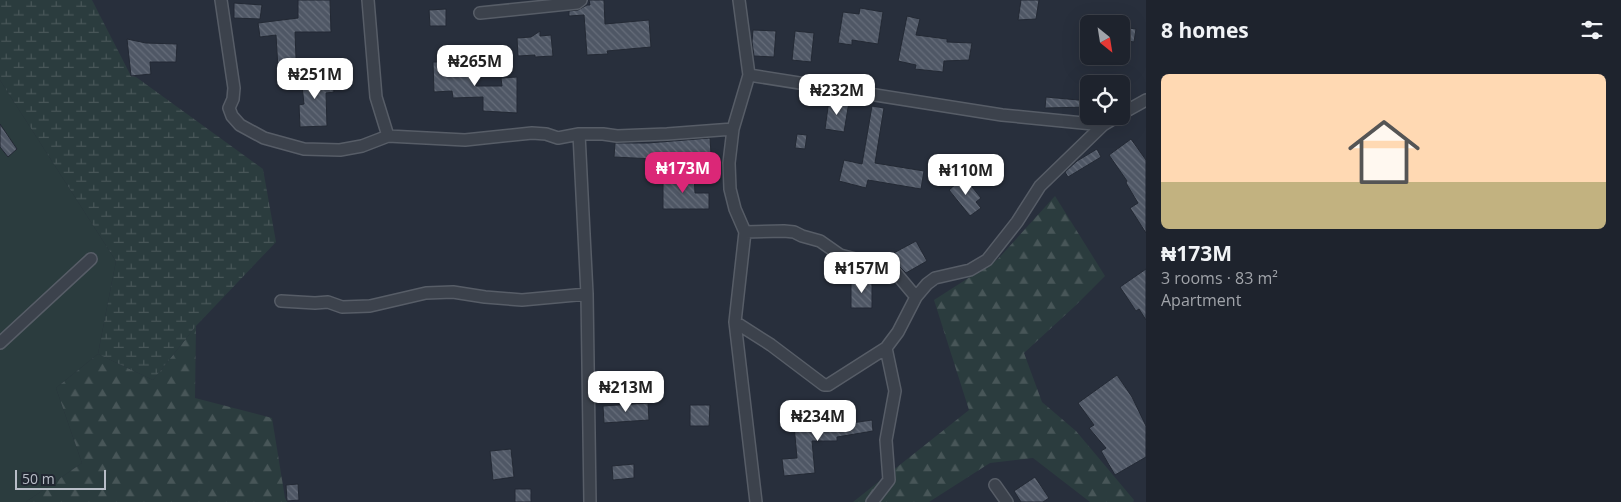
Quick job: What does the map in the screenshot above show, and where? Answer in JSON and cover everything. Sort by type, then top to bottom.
[{"type":"street","points":[[221,0],[234,88],[229,108],[232,116],[240,125],[264,138],[304,150],[340,150],[362,146],[388,136],[465,140],[532,133],[546,134],[558,138],[579,134],[617,136],[733,129]]},
{"type":"street","points":[[368,0],[376,97],[388,136]]},
{"type":"street","points":[[480,12],[577,3],[581,0]]},
{"type":"street","points":[[739,0],[749,75],[733,129],[729,164],[730,189],[735,209],[745,232],[735,322],[756,502]]},
{"type":"street","points":[[749,75],[1002,115],[1103,126]]},
{"type":"street","points":[[1130,109],[1146,100]]},
{"type":"street","points":[[735,322],[828,385],[886,348],[898,332],[916,297],[927,284],[936,278],[970,270],[987,260],[1017,222],[1040,186],[1103,126]]},
{"type":"street","points":[[579,134],[587,294],[590,502]]},
{"type":"street","points":[[745,232],[794,232],[820,241],[840,255],[885,267],[896,272],[916,297]]},
{"type":"street","points":[[0,343],[91,259]]},
{"type":"street","points":[[280,301],[315,304],[328,302],[342,307],[370,306],[426,293],[444,292],[522,300],[587,294]]},
{"type":"street","points":[[872,502],[889,480],[886,440],[895,391],[886,348]]},
{"type":"street","points":[[995,485],[1006,502]]},
{"type":"green space","points":[[0,0],[92,0],[131,76],[136,77],[263,169],[276,242],[196,326],[153,380],[98,354],[116,261],[0,80]]},
{"type":"green space","points":[[0,80],[116,261],[98,354],[56,388],[82,463],[26,502],[0,502]]},
{"type":"green space","points":[[1055,196],[1105,276],[1024,353],[1042,402],[1076,431],[1134,500],[1133,502],[1090,502],[1033,458],[990,463],[929,502],[853,502],[969,410],[934,300],[998,259]]},
{"type":"green space","points":[[196,326],[195,398],[272,418],[285,498],[288,502],[26,502],[82,463],[56,388],[98,354],[153,380]]},
{"type":"building","points":[[298,0],[330,0],[331,32],[295,32],[297,84],[279,85],[276,35],[260,37],[258,23],[298,18]]},
{"type":"building","points":[[589,0],[604,0],[605,24],[649,20],[651,47],[607,51],[608,54],[587,55],[584,15],[569,16],[569,11],[578,10],[590,5]]},
{"type":"building","points":[[1021,0],[1039,0],[1036,19],[1018,20]]},
{"type":"building","points":[[234,3],[262,5],[260,19],[234,18]]},
{"type":"building","points":[[860,8],[883,12],[878,44],[852,40],[852,45],[838,43],[843,12],[859,14]]},
{"type":"building","points":[[446,9],[446,26],[430,26],[429,10]]},
{"type":"building","points":[[907,16],[920,19],[916,35],[947,39],[947,42],[972,43],[969,60],[944,61],[943,72],[915,69],[916,65],[898,61]]},
{"type":"building","points":[[1130,28],[1136,29],[1134,42],[1130,41]]},
{"type":"building","points":[[753,30],[776,31],[774,57],[754,56]]},
{"type":"building","points":[[540,31],[540,36],[551,35],[553,56],[518,56],[517,38],[531,37]]},
{"type":"building","points":[[795,31],[814,33],[811,62],[792,60]]},
{"type":"building","points":[[127,39],[146,43],[177,44],[176,62],[150,62],[151,74],[131,76]]},
{"type":"building","points":[[433,62],[446,62],[446,64],[475,63],[476,86],[502,86],[501,78],[517,77],[517,113],[483,111],[483,97],[453,98],[452,91],[434,92]]},
{"type":"building","points":[[332,73],[334,92],[326,93],[327,126],[300,127],[299,105],[304,104],[301,76]]},
{"type":"building","points":[[1046,97],[1080,100],[1080,107],[1045,108]]},
{"type":"building","points":[[829,100],[849,102],[844,132],[825,129]]},
{"type":"building","points":[[872,106],[884,108],[875,163],[924,171],[921,189],[868,180],[866,188],[839,181],[844,160],[862,164]]},
{"type":"building","points":[[0,124],[17,149],[8,157],[0,147]]},
{"type":"building","points":[[797,134],[807,135],[805,149],[795,148]]},
{"type":"building","points":[[710,138],[711,154],[654,159],[614,157],[615,143],[648,143]]},
{"type":"building","points":[[1131,139],[1146,160],[1146,233],[1130,208],[1138,203],[1126,183],[1127,181],[1109,155]]},
{"type":"building","points":[[1097,149],[1101,157],[1068,177],[1065,172],[1077,161]]},
{"type":"building","points":[[694,175],[695,193],[709,193],[709,209],[663,209],[663,177]]},
{"type":"building","points":[[964,177],[981,198],[976,202],[981,208],[970,216],[949,190]]},
{"type":"building","points":[[916,241],[927,261],[906,273],[894,263],[890,255]]},
{"type":"building","points":[[1146,269],[1146,320],[1139,309],[1136,311],[1120,287]]},
{"type":"building","points":[[872,279],[872,308],[851,308],[851,280]]},
{"type":"building","points":[[1117,375],[1132,397],[1146,426],[1146,457],[1115,475],[1101,451],[1106,448],[1089,428],[1094,425],[1078,403]]},
{"type":"building","points":[[648,403],[649,420],[604,423],[603,406]]},
{"type":"building","points":[[690,405],[710,405],[709,426],[690,426]]},
{"type":"building","points":[[816,420],[838,420],[838,425],[872,420],[873,431],[837,437],[837,441],[812,441],[815,473],[784,476],[782,459],[797,458],[794,425],[816,423]]},
{"type":"building","points":[[511,449],[514,477],[493,480],[490,451]]},
{"type":"building","points":[[634,464],[634,478],[613,480],[612,466]]},
{"type":"building","points":[[1035,477],[1049,498],[1043,502],[1021,502],[1014,491]]},
{"type":"building","points":[[298,484],[299,500],[287,501],[286,485]]},
{"type":"building","points":[[515,489],[531,489],[531,502],[515,502]]}]
